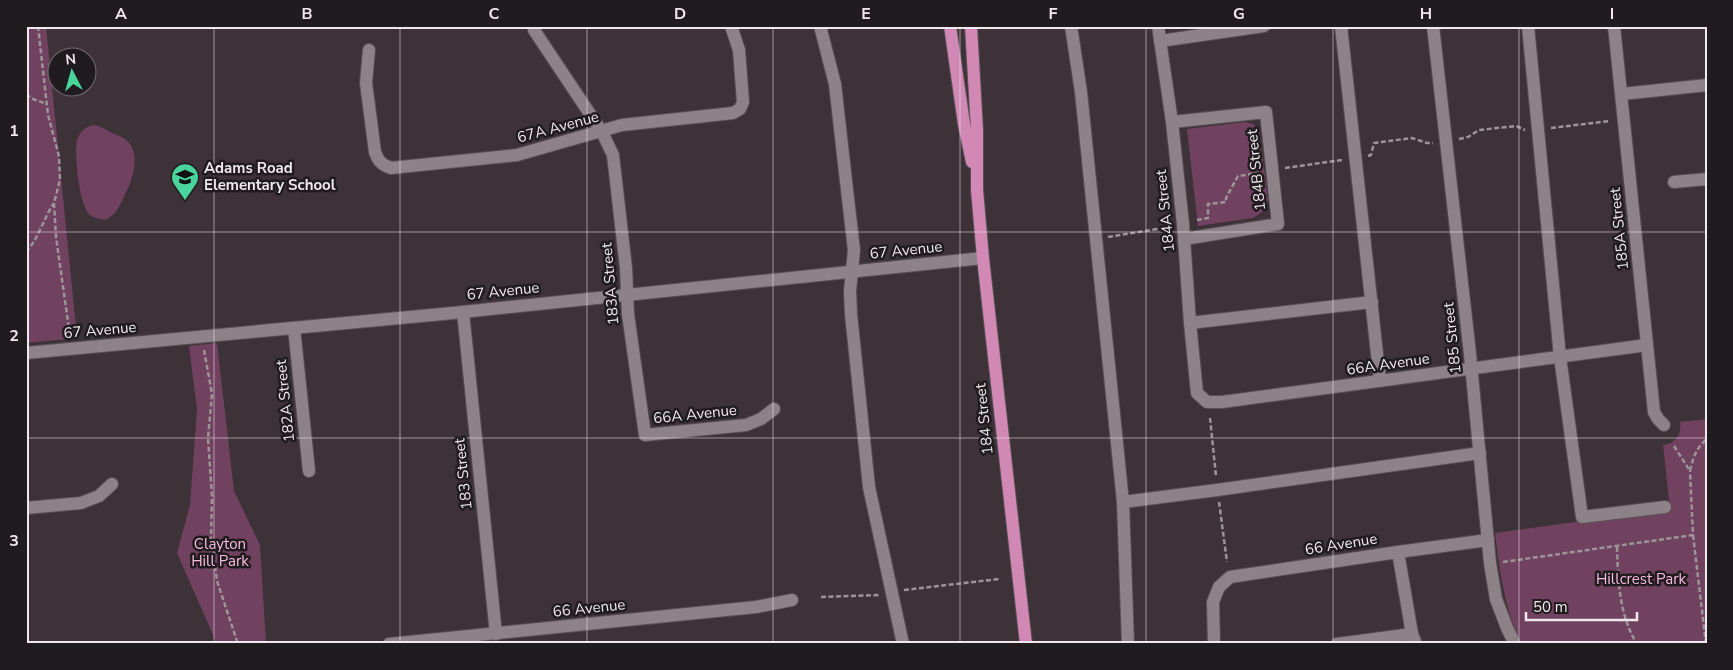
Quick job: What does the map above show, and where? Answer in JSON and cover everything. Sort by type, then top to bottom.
[{"type":"main road","name":"184 Street","points":[[950,26],[964,124],[977,190]]},
{"type":"main road","name":"184 Street","points":[[971,26],[977,130],[977,190],[983,258],[1017,578],[1026,644]]},
{"type":"street","name":"67A Avenue","points":[[369,50],[366,82],[375,152],[384,166],[391,168],[517,155],[622,125],[733,113],[740,109],[743,102],[739,50],[732,26]]},
{"type":"street","points":[[820,26],[836,84],[854,250],[851,272],[851,314],[869,487],[903,644]]},
{"type":"street","points":[[1071,26],[1081,92],[1123,502],[1128,644]]},
{"type":"street","name":"184A Street","points":[[1158,26],[1172,122],[1197,393]]},
{"type":"street","points":[[1160,41],[1264,26]]},
{"type":"street","points":[[1341,26],[1380,381]]},
{"type":"street","name":"185 Street","points":[[1433,26],[1472,368],[1488,540],[1496,598],[1506,628],[1515,644]]},
{"type":"street","points":[[1528,26],[1560,356],[1582,517],[1665,507]]},
{"type":"street","name":"185A Street","points":[[1614,26],[1654,412],[1658,420],[1664,425]]},
{"type":"street","points":[[534,30],[602,132]]},
{"type":"street","points":[[1622,94],[1707,85]]},
{"type":"street","name":"184B Street","points":[[1172,122],[1266,112],[1278,224],[1184,239]]},
{"type":"street","name":"183A Street","points":[[602,132],[610,147],[614,163],[628,294],[628,314],[645,435]]},
{"type":"street","points":[[1674,182],[1707,179]]},
{"type":"street","name":"67 Avenue","points":[[26,353],[463,312],[983,258]]},
{"type":"street","points":[[1190,323],[1372,302]]},
{"type":"street","name":"183 Street","points":[[463,312],[496,634]]},
{"type":"street","name":"182A Street","points":[[294,328],[309,471]]},
{"type":"street","name":"66A Avenue","points":[[1197,393],[1207,402],[1222,402],[1647,345]]},
{"type":"street","name":"66A Avenue","points":[[645,435],[746,425],[761,419],[774,409]]},
{"type":"street","points":[[1123,502],[1480,453]]},
{"type":"street","points":[[26,508],[81,503],[99,496],[112,484]]},
{"type":"street","name":"66 Avenue","points":[[1214,644],[1213,602],[1219,587],[1230,577],[1488,540]]},
{"type":"street","points":[[1337,644],[1414,639],[1398,552]]},
{"type":"street","name":"66 Avenue","points":[[389,644],[756,607],[792,600]]},
{"type":"path","points":[[38,26],[47,104],[59,156],[60,180],[54,203],[56,237],[69,329]]},
{"type":"path","points":[[26,94],[33,99],[47,104]]},
{"type":"path","points":[[1546,128],[1611,121]]},
{"type":"path","points":[[1455,140],[1468,137],[1479,130],[1516,126],[1523,130],[1529,130]]},
{"type":"path","points":[[1363,157],[1370,155],[1374,143],[1412,138],[1427,143],[1437,142]]},
{"type":"path","points":[[1282,169],[1351,159]]},
{"type":"path","points":[[1195,221],[1208,218],[1208,204],[1226,202],[1226,198],[1238,176],[1266,171]]},
{"type":"path","points":[[26,252],[54,203]]},
{"type":"path","points":[[1104,237],[1169,227]]},
{"type":"path","points":[[203,346],[212,394],[208,438],[212,496],[211,537],[217,581],[238,644]]},
{"type":"path","points":[[1210,418],[1216,478]]},
{"type":"path","points":[[1706,644],[1693,535],[1690,471],[1693,456],[1700,444],[1707,439]]},
{"type":"path","points":[[1674,446],[1690,471]]},
{"type":"path","points":[[1218,496],[1227,562]]},
{"type":"path","points":[[1499,562],[1693,535]]},
{"type":"path","points":[[1617,547],[1622,609],[1631,634],[1637,644]]},
{"type":"path","points":[[900,591],[999,579]]},
{"type":"path","points":[[821,597],[881,594]]},
{"type":"green space","points":[[26,26],[46,26],[48,48],[48,98],[53,98],[77,338],[26,343]]},
{"type":"green space","points":[[1245,122],[1253,124],[1259,131],[1268,199],[1265,210],[1253,218],[1198,226],[1187,129]]},
{"type":"green space","points":[[93,125],[125,139],[134,152],[135,159],[133,175],[124,197],[114,214],[105,220],[90,215],[86,210],[78,179],[77,140],[83,130]]},
{"type":"green space","name":"Clayton Hill Park","points":[[217,343],[234,491],[260,545],[266,644],[217,644],[177,553],[190,505],[197,409],[189,346]]},
{"type":"green space","name":"Hillcrest Park","points":[[1707,419],[1707,644],[1522,644],[1507,603],[1495,533],[1670,509],[1663,445],[1677,438],[1680,431],[1680,422]]},
{"type":"place","name":"Adams Road Elementary School","points":[[185,201]]}]
